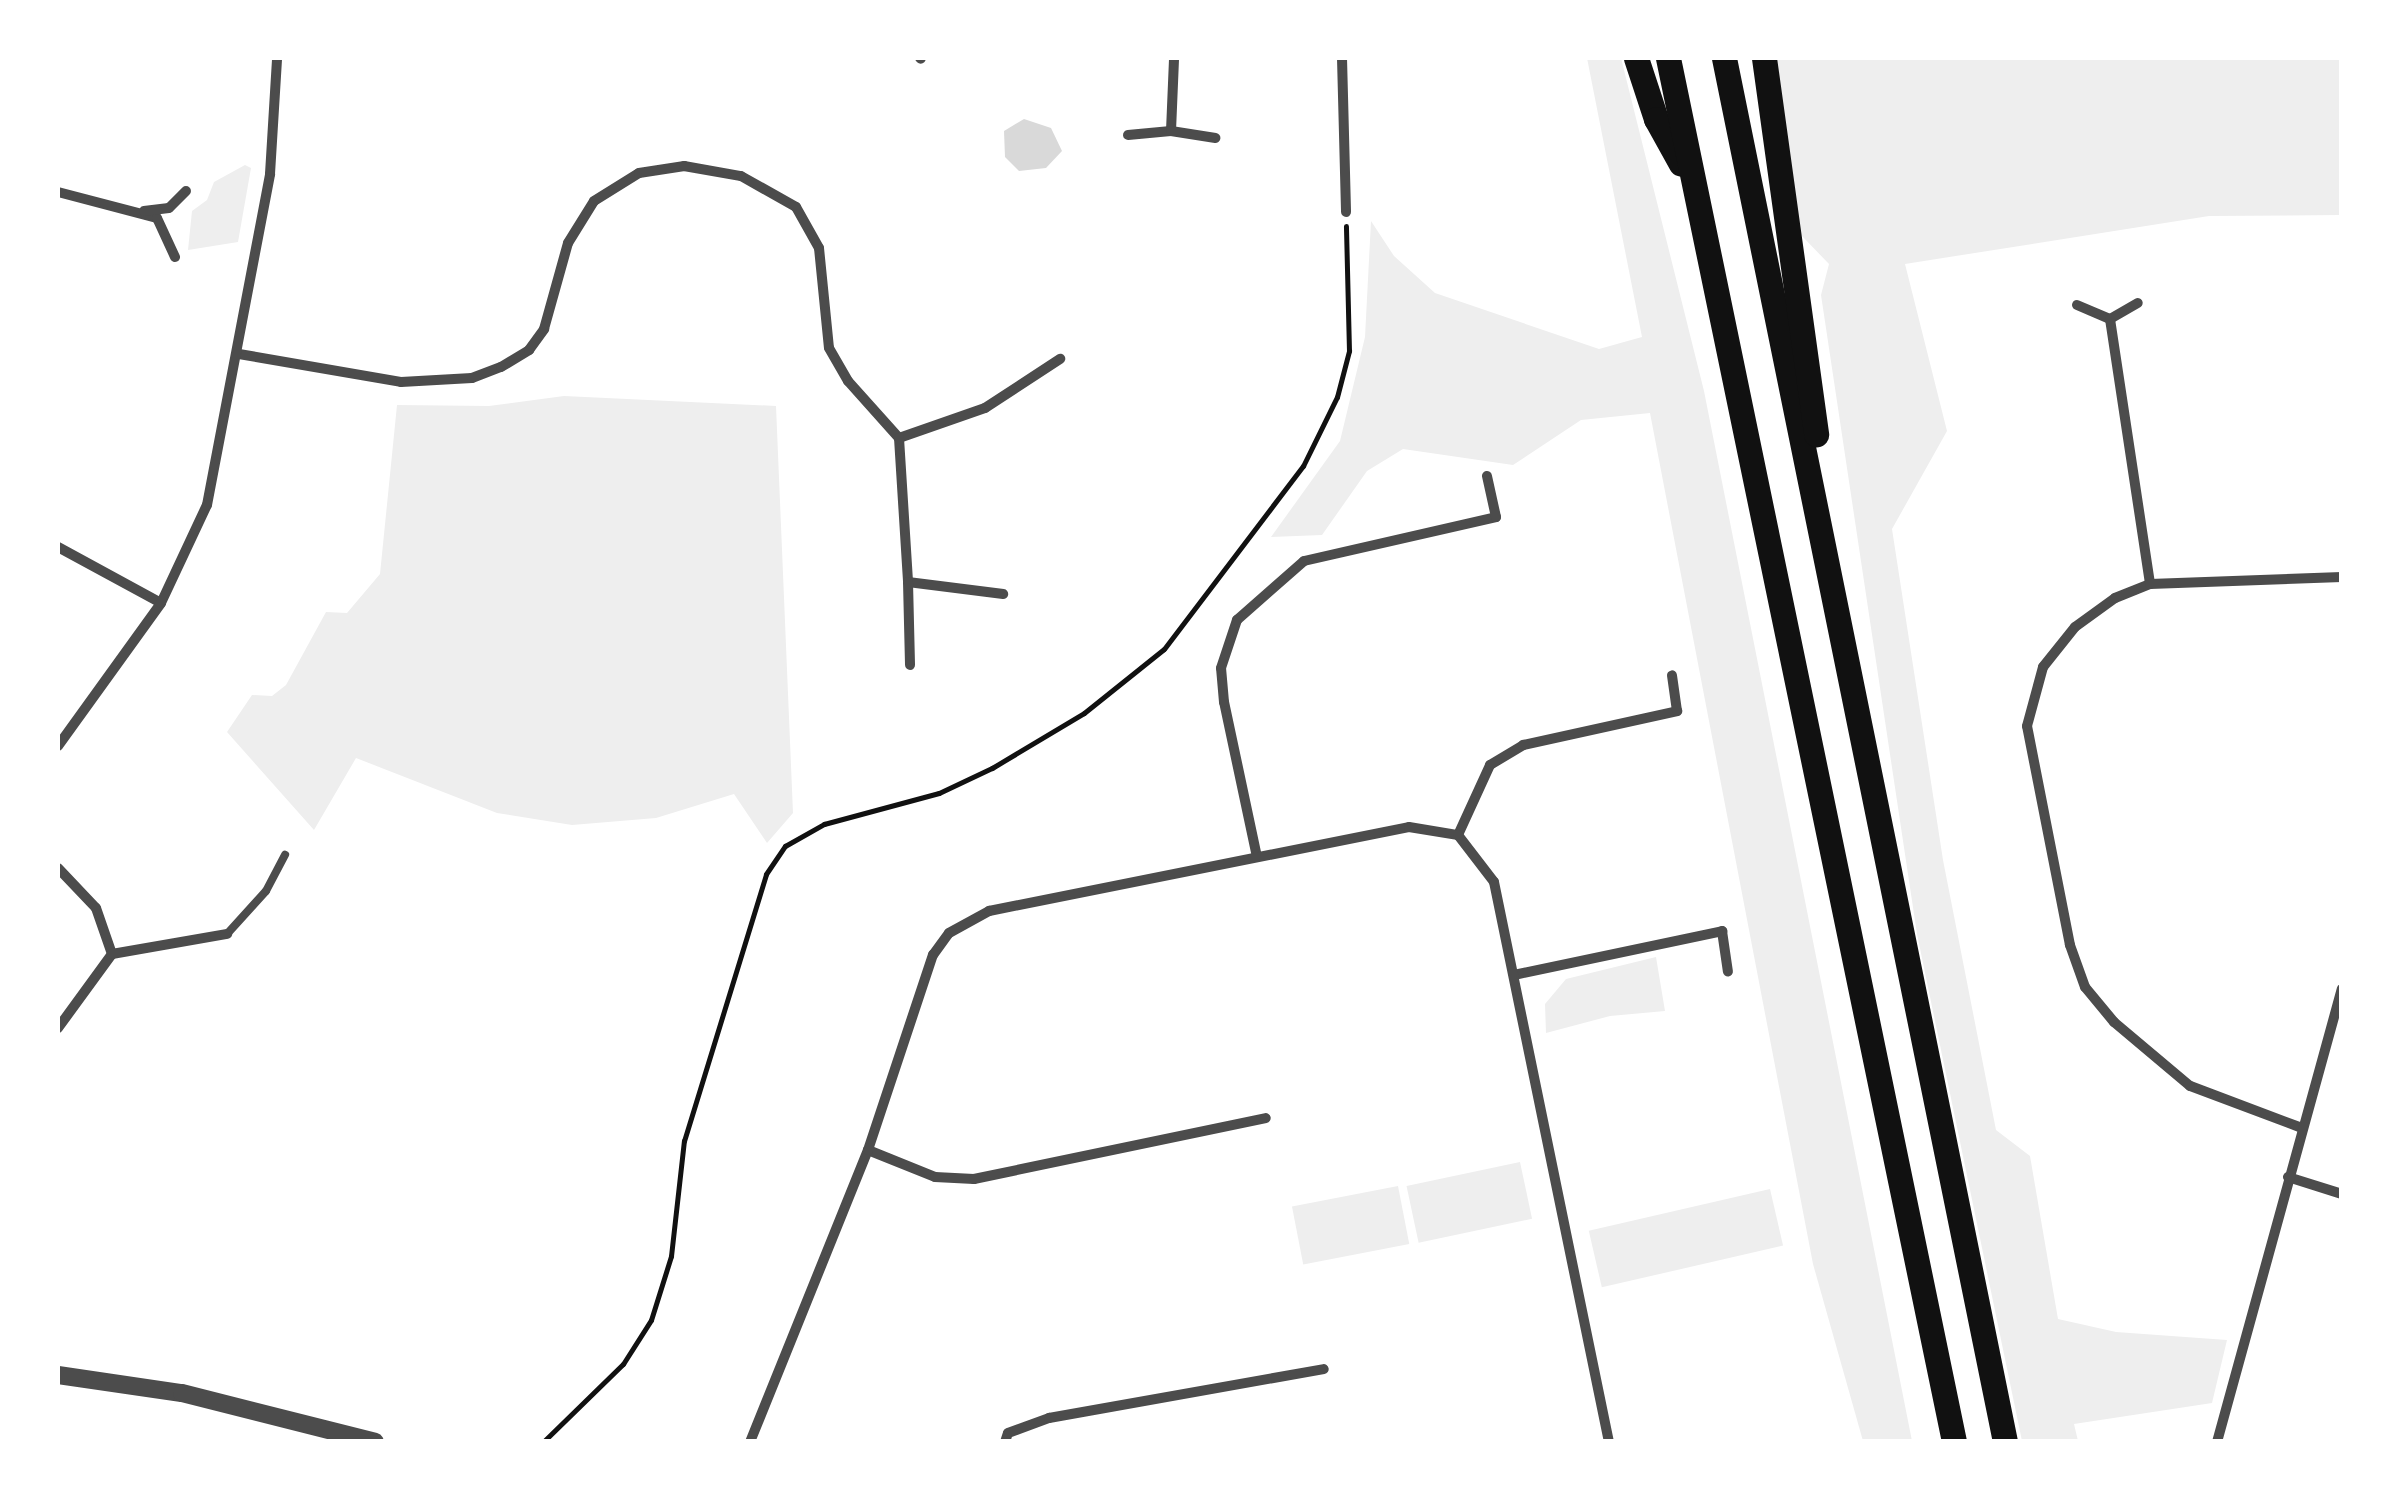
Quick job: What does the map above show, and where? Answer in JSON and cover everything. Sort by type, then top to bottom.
[{"type":"highway","points":[[1636,58],[1656,120],[1693,186]]},
{"type":"highway","points":[[1668,58],[1954,1442]]},
{"type":"highway","points":[[1724,58],[2006,1442]]},
{"type":"highway","points":[[1764,58],[1816,436],[1810,484]]},
{"type":"street","points":[[58,746],[161,603],[207,504],[239,354],[270,174],[277,58]]},
{"type":"street","points":[[1171,131],[1174,58]]},
{"type":"street","points":[[1342,58],[1346,212]]},
{"type":"street","points":[[1128,135],[1171,131],[1215,138]]},
{"type":"street","points":[[239,354],[401,382],[472,378],[501,367],[544,330],[568,243],[594,201],[640,173],[684,166],[741,176],[796,206],[820,248],[830,348],[848,381],[900,438],[910,665]]},
{"type":"street","points":[[58,192],[138,211],[170,208],[186,191]]},
{"type":"street","points":[[138,211],[166,229],[174,257]]},
{"type":"street","points":[[2077,306],[2110,318],[2138,303]]},
{"type":"street","points":[[2110,318],[2150,584]]},
{"type":"street","points":[[900,438],[984,408],[1060,359]]},
{"type":"street","points":[[1257,857],[1224,702],[1221,668],[1237,620],[1304,560],[1496,517],[1487,476]]},
{"type":"street","points":[[58,547],[161,603]]},
{"type":"street","points":[[2302,1128],[2190,1086],[2114,1022],[2077,968],[2029,746],[2029,703],[2043,666],[2075,627],[2115,598],[2150,584],[2342,577]]},
{"type":"street","points":[[908,582],[1003,594]]},
{"type":"street","points":[[1458,835],[1490,764],[1523,745],[1678,711],[1672,675]]},
{"type":"street","points":[[750,1442],[868,1150],[933,955],[949,933],[989,911],[1409,827],[1458,835],[1480,856],[1494,882],[1609,1442]]},
{"type":"street","points":[[58,868],[96,908],[112,954]]},
{"type":"street","points":[[1514,975],[1722,931],[1728,972]]},
{"type":"street","points":[[58,1028],[112,954],[227,934]]},
{"type":"street","points":[[2217,1442],[2342,990]]},
{"type":"street","points":[[868,1150],[935,1177],[974,1180],[1266,1118]]},
{"type":"street","points":[[2288,1177],[2342,1194]]},
{"type":"street","points":[[1005,1442],[1008,1433],[1049,1418],[1324,1370]]},
{"type":"street","points":[[58,1375],[182,1392],[375,1442]]},
{"type":"lane","points":[[227,934],[266,892],[285,855]]},
{"type":"path","points":[[543,1442],[622,1364],[652,1320],[672,1256],[684,1140],[766,874],[785,846],[824,824],[938,793],[992,768],[1084,713],[1164,648],[1303,466],[1337,397],[1349,351],[1346,212]]},
{"type":"shaded area","points":[[1587,58],[1621,58],[1704,391],[1912,1441],[1863,1441],[1813,1264],[1650,413],[1581,420],[1513,465],[1403,449],[1367,471],[1322,535],[1271,537],[1340,441],[1365,337],[1371,221],[1394,256],[1435,293],[1599,349],[1642,337]]},
{"type":"shaded area","points":[[1776,58],[2341,58],[2341,215],[2209,216],[1905,264],[1947,431],[1892,529],[1943,860],[1996,1130],[2030,1156],[2058,1319],[2116,1332],[2227,1340],[2212,1403],[2074,1424],[2078,1441],[2022,1441],[1917,934],[1821,295],[1829,264],[1801,235]]},
{"type":"shaded area","points":[[1024,119],[1051,128],[1062,151],[1046,168],[1019,171],[1005,157],[1004,131]]},
{"type":"shaded area","points":[[245,165],[251,168],[238,242],[188,250],[192,211],[207,200],[214,182]]},
{"type":"shaded area","points":[[564,396],[776,406],[793,813],[767,843],[734,794],[656,818],[572,825],[497,813],[356,758],[314,830],[227,732],[252,695],[272,696],[286,685],[326,612],[347,613],[380,574],[397,405],[489,406]]},
{"type":"shaded area","points":[[1656,957],[1665,1011],[1610,1016],[1546,1033],[1545,1004],[1566,979]]},
{"type":"shaded area","points":[[1520,1162],[1532,1219],[1419,1243],[1407,1186]]},
{"type":"shaded area","points":[[1398,1186],[1409,1244],[1303,1265],[1292,1207]]},
{"type":"shaded area","points":[[1770,1189],[1783,1246],[1602,1287],[1589,1231]]}]
